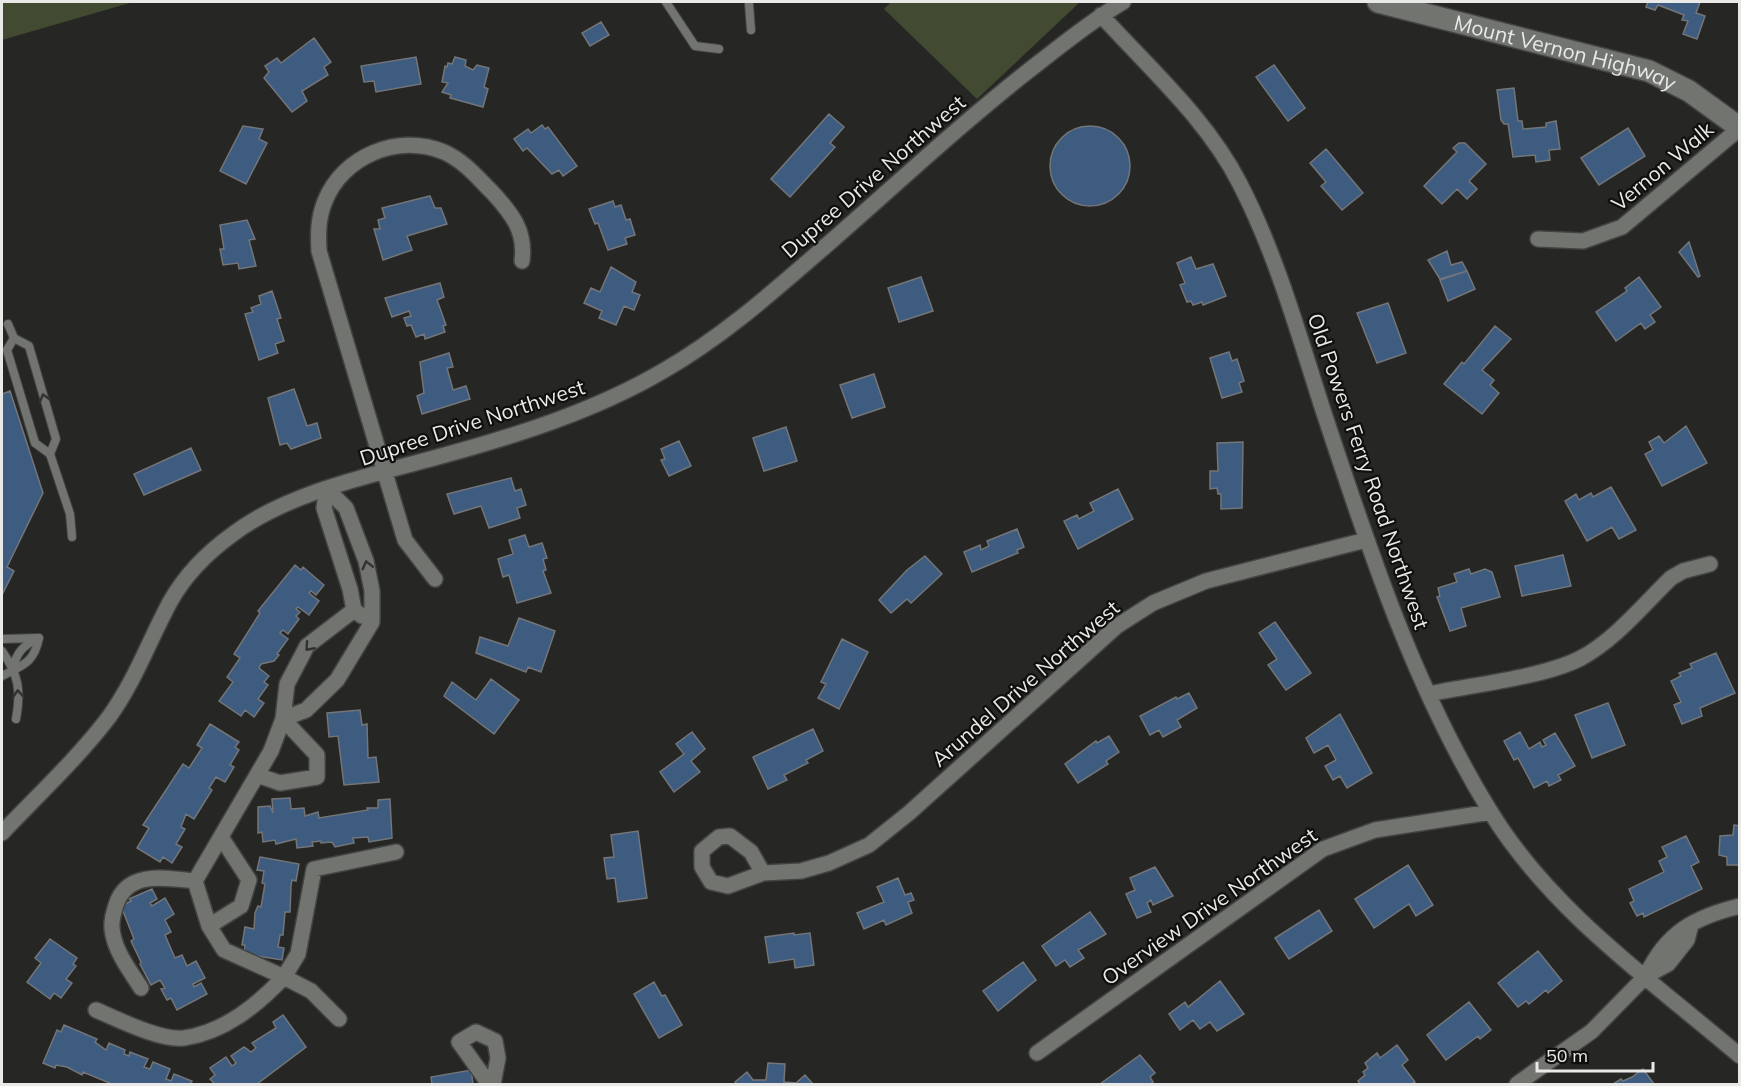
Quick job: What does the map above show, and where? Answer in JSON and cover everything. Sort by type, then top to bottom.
[{"type":"street","name":"Dupree Drive Northwest","points":[[2,834],[110,716],[137,672],[171,600],[203,559],[234,532],[267,513],[327,489],[474,448],[596,405],[645,382],[693,354],[755,308],[1003,91],[1101,15],[1123,2]]},
{"type":"street","name":"Mount Vernon Highway","points":[[1378,2],[1649,71],[1689,91],[1740,128]]},
{"type":"street","name":"Old Powers Ferry Road Northwest","points":[[1101,15],[1211,136],[1240,184],[1285,291],[1366,540],[1396,619],[1429,694],[1491,812],[1520,854],[1562,901],[1604,942],[1740,1056]]},
{"type":"street","name":"Vernon Walk","points":[[1538,239],[1583,241],[1622,227],[1740,128]]},
{"type":"street","points":[[435,579],[405,540],[319,251],[320,216],[332,187],[353,164],[381,149],[413,145],[441,151],[468,167],[512,214],[522,237],[522,261]]},
{"type":"street","points":[[327,489],[324,508],[350,589],[354,610],[372,622]]},
{"type":"street","points":[[283,719],[306,710],[337,680],[372,622],[372,591],[366,561],[346,508],[327,489]]},
{"type":"street","name":"Arundel Drive Northwest","points":[[763,873],[801,871],[829,863],[869,845],[909,813],[1118,626],[1153,603],[1206,581],[1366,540]]},
{"type":"street","points":[[1429,694],[1551,669],[1581,658],[1607,641],[1671,578],[1683,571],[1710,564]]},
{"type":"street","points":[[339,1019],[311,991],[224,950],[209,926],[195,881],[271,751],[283,719],[287,684],[307,646],[354,610]]},
{"type":"street","points":[[257,775],[280,783],[317,777],[317,755],[283,719]]},
{"type":"street","name":"Overview Drive Northwest","points":[[1037,1053],[1323,849],[1375,830],[1491,812]]},
{"type":"street","points":[[209,926],[241,906],[249,880],[221,837]]},
{"type":"street","points":[[96,1010],[146,1031],[182,1038],[227,1023],[258,1005],[284,977],[298,954],[314,869],[396,852]]},
{"type":"street","points":[[141,988],[116,947],[110,924],[120,894],[131,882],[163,877],[195,881]]},
{"type":"street","points":[[1517,1084],[1592,1031],[1646,976],[1656,955],[1676,932],[1707,914],[1740,906]]},
{"type":"lane","points":[[666,2],[695,46],[719,49]]},
{"type":"lane","points":[[749,4],[751,30]]},
{"type":"lane","points":[[8,324],[14,338],[29,346],[56,439],[50,454]]},
{"type":"lane","points":[[14,338],[4,349],[35,443],[50,454],[70,514],[72,537]]},
{"type":"lane","points":[[2,639],[39,638]]},
{"type":"lane","points":[[13,670],[16,655],[27,643],[39,638]]},
{"type":"lane","points":[[2,676],[25,666],[37,650],[39,638]]},
{"type":"lane","points":[[2,651],[13,670],[20,694],[16,719]]},
{"type":"green space","points":[[2,2],[133,2],[2,40]]},
{"type":"green space","points":[[891,2],[1080,2],[977,99],[884,9]]},
{"type":"building","points":[[1648,2],[1700,2],[1696,13],[1705,16],[1697,39],[1683,34],[1688,21],[1682,20],[1684,15],[1658,5],[1655,10],[1646,7]]},
{"type":"building","points":[[601,22],[609,35],[590,46],[582,33]]},
{"type":"building","points":[[314,38],[331,62],[324,67],[328,75],[302,91],[307,101],[292,112],[264,78],[269,72],[265,66],[277,58],[281,63]]},
{"type":"building","points":[[416,57],[421,84],[376,92],[374,81],[364,82],[361,66]]},
{"type":"building","points":[[455,57],[466,60],[465,66],[473,70],[477,65],[489,68],[484,87],[488,89],[483,107],[450,98],[451,95],[442,92],[448,83],[442,82],[445,66],[447,67],[448,63],[452,64]]},
{"type":"building","points":[[1274,65],[1305,108],[1288,121],[1256,77]]},
{"type":"building","points":[[1514,88],[1518,121],[1522,121],[1523,129],[1546,127],[1546,123],[1556,121],[1560,149],[1549,150],[1550,160],[1536,162],[1535,155],[1513,157],[1508,124],[1504,124],[1501,120],[1497,90]]},
{"type":"building","points":[[829,114],[844,127],[830,143],[835,147],[790,197],[771,179]]},
{"type":"building","points":[[542,125],[545,129],[548,127],[577,166],[563,176],[559,170],[552,174],[527,148],[523,151],[514,139],[528,129],[531,133]]},
{"type":"building","points":[[243,126],[263,129],[259,139],[267,143],[246,184],[220,171]]},
{"type":"building","points":[[1090,126],[1105,129],[1118,138],[1127,151],[1130,166],[1127,181],[1118,194],[1105,203],[1090,206],[1075,203],[1062,194],[1053,181],[1050,166],[1053,151],[1062,138],[1075,129]]},
{"type":"building","points":[[1628,128],[1645,156],[1599,185],[1581,158]]},
{"type":"building","points":[[1459,143],[1465,143],[1486,164],[1469,181],[1477,189],[1467,199],[1457,189],[1442,204],[1424,186],[1457,152],[1453,148]]},
{"type":"building","points":[[1326,149],[1363,193],[1342,210],[1321,186],[1326,182],[1310,163]]},
{"type":"building","points":[[430,196],[435,208],[441,208],[447,224],[407,236],[412,250],[383,260],[374,229],[380,229],[378,220],[385,218],[382,208]]},
{"type":"building","points":[[613,201],[615,207],[621,205],[626,220],[630,219],[635,235],[625,238],[627,244],[608,250],[598,223],[595,224],[589,209]]},
{"type":"building","points":[[247,220],[255,239],[249,240],[256,266],[239,269],[238,263],[223,265],[220,249],[224,249],[220,225]]},
{"type":"building","points":[[1689,242],[1700,276],[1698,277],[1679,252]]},
{"type":"building","points":[[1447,251],[1451,265],[1462,262],[1467,271],[1440,279],[1428,260]]},
{"type":"building","points":[[1191,257],[1196,269],[1213,264],[1226,296],[1203,305],[1202,302],[1193,305],[1191,301],[1187,302],[1180,285],[1185,283],[1177,263]]},
{"type":"building","points":[[611,267],[636,282],[632,292],[640,295],[634,310],[624,306],[616,325],[599,318],[602,311],[584,303],[591,288],[600,292]]},
{"type":"building","points":[[1467,271],[1475,289],[1448,301],[1440,280]]},
{"type":"building","points":[[921,277],[933,311],[899,322],[888,288]]},
{"type":"building","points":[[1639,277],[1661,307],[1650,315],[1655,322],[1645,329],[1641,323],[1616,341],[1596,312],[1627,291],[1625,288]]},
{"type":"building","points":[[440,283],[444,297],[437,300],[446,325],[443,326],[445,332],[425,339],[424,334],[416,337],[411,325],[407,326],[404,318],[411,316],[409,311],[392,317],[385,298]]},
{"type":"building","points":[[272,291],[281,318],[277,319],[284,341],[275,344],[278,353],[259,360],[245,314],[253,312],[251,308],[261,304],[259,296]]},
{"type":"building","points":[[1388,303],[1406,353],[1377,363],[1357,313]]},
{"type":"building","points":[[1495,326],[1511,339],[1482,370],[1494,380],[1490,385],[1499,393],[1482,414],[1444,384],[1462,362],[1464,364]]},
{"type":"building","points":[[1229,352],[1232,361],[1237,359],[1244,381],[1239,383],[1242,392],[1222,398],[1210,358]]},
{"type":"building","points":[[449,353],[453,367],[447,368],[453,390],[466,386],[470,399],[422,414],[417,396],[424,393],[420,362]]},
{"type":"building","points":[[874,374],[885,407],[852,418],[840,385]]},
{"type":"building","points":[[294,389],[307,426],[317,423],[321,438],[291,449],[287,443],[280,445],[268,398]]},
{"type":"building","points":[[10,391],[43,493],[7,567],[14,571],[2,595],[2,394]]},
{"type":"building","points":[[1686,426],[1707,463],[1662,486],[1645,454],[1653,450],[1649,442],[1659,436],[1664,443]]},
{"type":"building","points":[[786,427],[797,461],[764,471],[753,438]]},
{"type":"building","points":[[679,441],[691,466],[669,476],[661,460],[665,459],[661,449]]},
{"type":"building","points":[[1243,442],[1242,508],[1221,509],[1221,494],[1218,494],[1217,488],[1210,489],[1210,471],[1218,471],[1217,443]]},
{"type":"building","points":[[191,448],[201,470],[144,495],[134,474]]},
{"type":"building","points":[[511,478],[515,491],[521,489],[526,505],[517,508],[520,518],[489,528],[481,506],[454,514],[447,494]]},
{"type":"building","points":[[1611,487],[1636,530],[1619,539],[1612,527],[1587,541],[1565,501],[1576,494],[1579,500],[1591,493],[1593,497]]},
{"type":"building","points":[[1118,489],[1133,519],[1078,549],[1064,521],[1077,515],[1079,519],[1094,511],[1090,503]]},
{"type":"building","points":[[1017,529],[1024,547],[1017,550],[1018,553],[972,572],[964,552],[980,545],[981,550],[989,546],[987,541]]},
{"type":"building","points":[[525,535],[529,547],[542,543],[547,558],[543,559],[546,570],[543,571],[551,593],[517,603],[509,575],[503,577],[498,559],[513,554],[509,540]]},
{"type":"building","points":[[1563,555],[1571,586],[1522,596],[1515,566]]},
{"type":"building","points":[[925,556],[942,574],[911,603],[907,599],[891,613],[879,600],[907,570]]},
{"type":"building","points":[[295,565],[301,570],[303,567],[324,585],[316,595],[311,591],[309,593],[319,601],[309,615],[298,607],[296,609],[300,612],[296,616],[299,619],[288,634],[283,630],[280,633],[288,639],[277,654],[279,655],[274,661],[261,664],[259,668],[269,676],[264,682],[268,685],[258,699],[264,703],[254,717],[245,710],[241,716],[219,701],[233,682],[227,677],[240,658],[234,654],[260,613],[258,611]]},
{"type":"building","points":[[1469,569],[1471,574],[1485,569],[1492,572],[1500,597],[1461,608],[1466,626],[1450,631],[1437,597],[1440,596],[1438,588],[1457,582],[1454,574]]},
{"type":"building","points":[[519,618],[555,631],[541,672],[528,667],[526,672],[476,653],[480,637],[508,646]]},
{"type":"building","points":[[1275,622],[1311,673],[1286,690],[1268,665],[1277,659],[1259,633]]},
{"type":"building","points":[[842,639],[868,652],[839,709],[818,698],[826,684],[821,682]]},
{"type":"building","points":[[1716,653],[1735,693],[1700,708],[1702,716],[1682,724],[1674,705],[1681,702],[1671,681],[1681,676],[1679,673],[1692,668],[1690,664]]},
{"type":"building","points":[[491,679],[519,700],[494,734],[444,696],[452,682],[476,700]]},
{"type":"building","points":[[1189,693],[1197,708],[1177,720],[1181,727],[1163,737],[1159,730],[1150,735],[1140,716],[1176,697],[1177,699]]},
{"type":"building","points":[[1608,703],[1625,745],[1592,758],[1575,715]]},
{"type":"building","points":[[360,710],[362,725],[367,724],[368,758],[376,757],[379,782],[344,785],[338,736],[329,737],[327,713]]},
{"type":"building","points":[[1340,714],[1372,773],[1347,788],[1340,776],[1333,780],[1325,766],[1336,760],[1328,745],[1314,753],[1306,738]]},
{"type":"building","points":[[210,724],[239,742],[235,747],[239,750],[230,765],[234,767],[225,782],[216,777],[209,788],[212,790],[194,819],[186,814],[181,827],[185,829],[176,844],[182,847],[172,863],[163,857],[160,862],[137,848],[149,828],[143,825],[183,764],[189,768],[202,748],[197,745]]},
{"type":"building","points":[[813,729],[823,751],[806,760],[808,763],[784,775],[787,780],[768,789],[753,757]]},
{"type":"building","points":[[692,732],[705,749],[691,761],[700,772],[674,792],[660,772],[684,754],[676,744]]},
{"type":"building","points":[[1520,732],[1529,749],[1540,742],[1542,747],[1546,745],[1543,740],[1555,733],[1575,766],[1558,775],[1561,780],[1549,786],[1547,781],[1534,788],[1518,758],[1514,760],[1504,741]]},
{"type":"building","points":[[1109,736],[1119,752],[1106,761],[1108,764],[1078,783],[1065,764],[1096,741],[1097,743]]},
{"type":"building","points":[[290,798],[291,809],[304,808],[305,816],[318,812],[319,818],[368,810],[367,808],[378,808],[378,800],[390,799],[392,838],[369,842],[368,837],[353,838],[354,843],[335,847],[332,842],[321,843],[321,841],[312,842],[313,846],[297,848],[296,839],[276,844],[275,840],[263,842],[262,832],[258,833],[258,807],[270,806],[273,813],[272,799]]},
{"type":"building","points":[[1734,825],[1740,826],[1740,868],[1738,865],[1727,865],[1727,857],[1719,855],[1720,836],[1733,835]]},
{"type":"building","points":[[638,831],[647,898],[618,902],[615,878],[607,879],[604,858],[614,857],[611,835]]},
{"type":"building","points":[[1686,836],[1699,862],[1691,866],[1702,889],[1644,917],[1643,913],[1637,916],[1630,903],[1634,901],[1629,889],[1664,872],[1659,861],[1667,857],[1662,847]]},
{"type":"building","points":[[260,857],[299,864],[296,881],[292,880],[290,912],[285,912],[283,935],[280,935],[278,947],[284,948],[282,960],[244,954],[245,945],[242,945],[245,927],[254,929],[255,913],[258,906],[261,907],[265,884],[262,883],[264,871],[257,870]]},
{"type":"building","points":[[1408,865],[1433,905],[1416,916],[1409,904],[1374,928],[1355,899]]},
{"type":"building","points":[[1155,867],[1173,896],[1153,905],[1151,900],[1147,903],[1151,912],[1137,918],[1126,894],[1135,890],[1130,878]]},
{"type":"building","points":[[898,878],[905,895],[911,893],[914,900],[908,902],[912,913],[886,925],[884,920],[864,929],[857,913],[884,902],[877,887]]},
{"type":"building","points":[[152,889],[157,899],[150,903],[152,906],[165,898],[174,914],[165,920],[171,932],[165,935],[175,958],[182,955],[187,966],[196,961],[205,978],[193,984],[194,987],[201,983],[207,994],[177,1010],[171,998],[167,1000],[161,989],[165,988],[160,980],[151,985],[131,941],[134,939],[121,906],[131,901],[129,899]]},
{"type":"building","points":[[1319,910],[1332,931],[1289,959],[1275,938]]},
{"type":"building","points":[[1090,912],[1106,934],[1078,950],[1084,958],[1070,967],[1065,960],[1056,966],[1042,946]]},
{"type":"building","points":[[794,933],[794,935],[810,933],[814,965],[795,968],[794,959],[769,963],[765,937]]},
{"type":"building","points":[[50,939],[77,958],[73,964],[76,966],[66,979],[72,983],[61,998],[54,993],[50,999],[27,982],[41,963],[35,958]]},
{"type":"building","points":[[1538,951],[1562,981],[1548,993],[1546,990],[1529,1004],[1526,1001],[1518,1007],[1498,983]]},
{"type":"building","points":[[1023,962],[1036,980],[998,1011],[983,991]]},
{"type":"building","points":[[1220,981],[1244,1014],[1217,1031],[1210,1022],[1200,1029],[1193,1020],[1180,1030],[1169,1014],[1185,1002],[1188,1007]]},
{"type":"building","points":[[654,982],[662,996],[665,995],[682,1025],[659,1038],[634,994]]},
{"type":"building","points":[[1469,1002],[1491,1030],[1480,1039],[1478,1036],[1446,1060],[1427,1035]]},
{"type":"building","points":[[283,1015],[306,1047],[257,1084],[215,1084],[210,1079],[215,1075],[210,1068],[226,1057],[232,1066],[236,1063],[231,1056],[244,1047],[251,1052],[256,1048],[252,1043],[276,1028],[273,1022]]},
{"type":"building","points":[[64,1025],[97,1039],[95,1042],[106,1050],[109,1043],[125,1050],[124,1054],[129,1056],[130,1052],[148,1059],[144,1067],[150,1069],[153,1062],[170,1069],[166,1079],[171,1081],[174,1074],[192,1081],[190,1084],[112,1084],[83,1072],[82,1075],[67,1067],[56,1065],[55,1068],[43,1063],[57,1030],[61,1032]]},
{"type":"building","points":[[1397,1045],[1408,1060],[1402,1065],[1415,1082],[1411,1084],[1360,1084],[1358,1081],[1365,1075],[1363,1072],[1368,1068],[1365,1063],[1377,1053],[1380,1058]]},
{"type":"building","points":[[1140,1055],[1155,1073],[1150,1077],[1153,1082],[1150,1084],[1100,1084]]},
{"type":"building","points":[[768,1063],[785,1064],[784,1082],[796,1083],[805,1075],[813,1084],[737,1084],[735,1082],[747,1072],[753,1080],[766,1080]]},
{"type":"building","points":[[1643,1069],[1654,1084],[1613,1084],[1621,1079],[1623,1081],[1632,1077]]},
{"type":"building","points":[[471,1070],[473,1084],[432,1084],[431,1077]]}]
